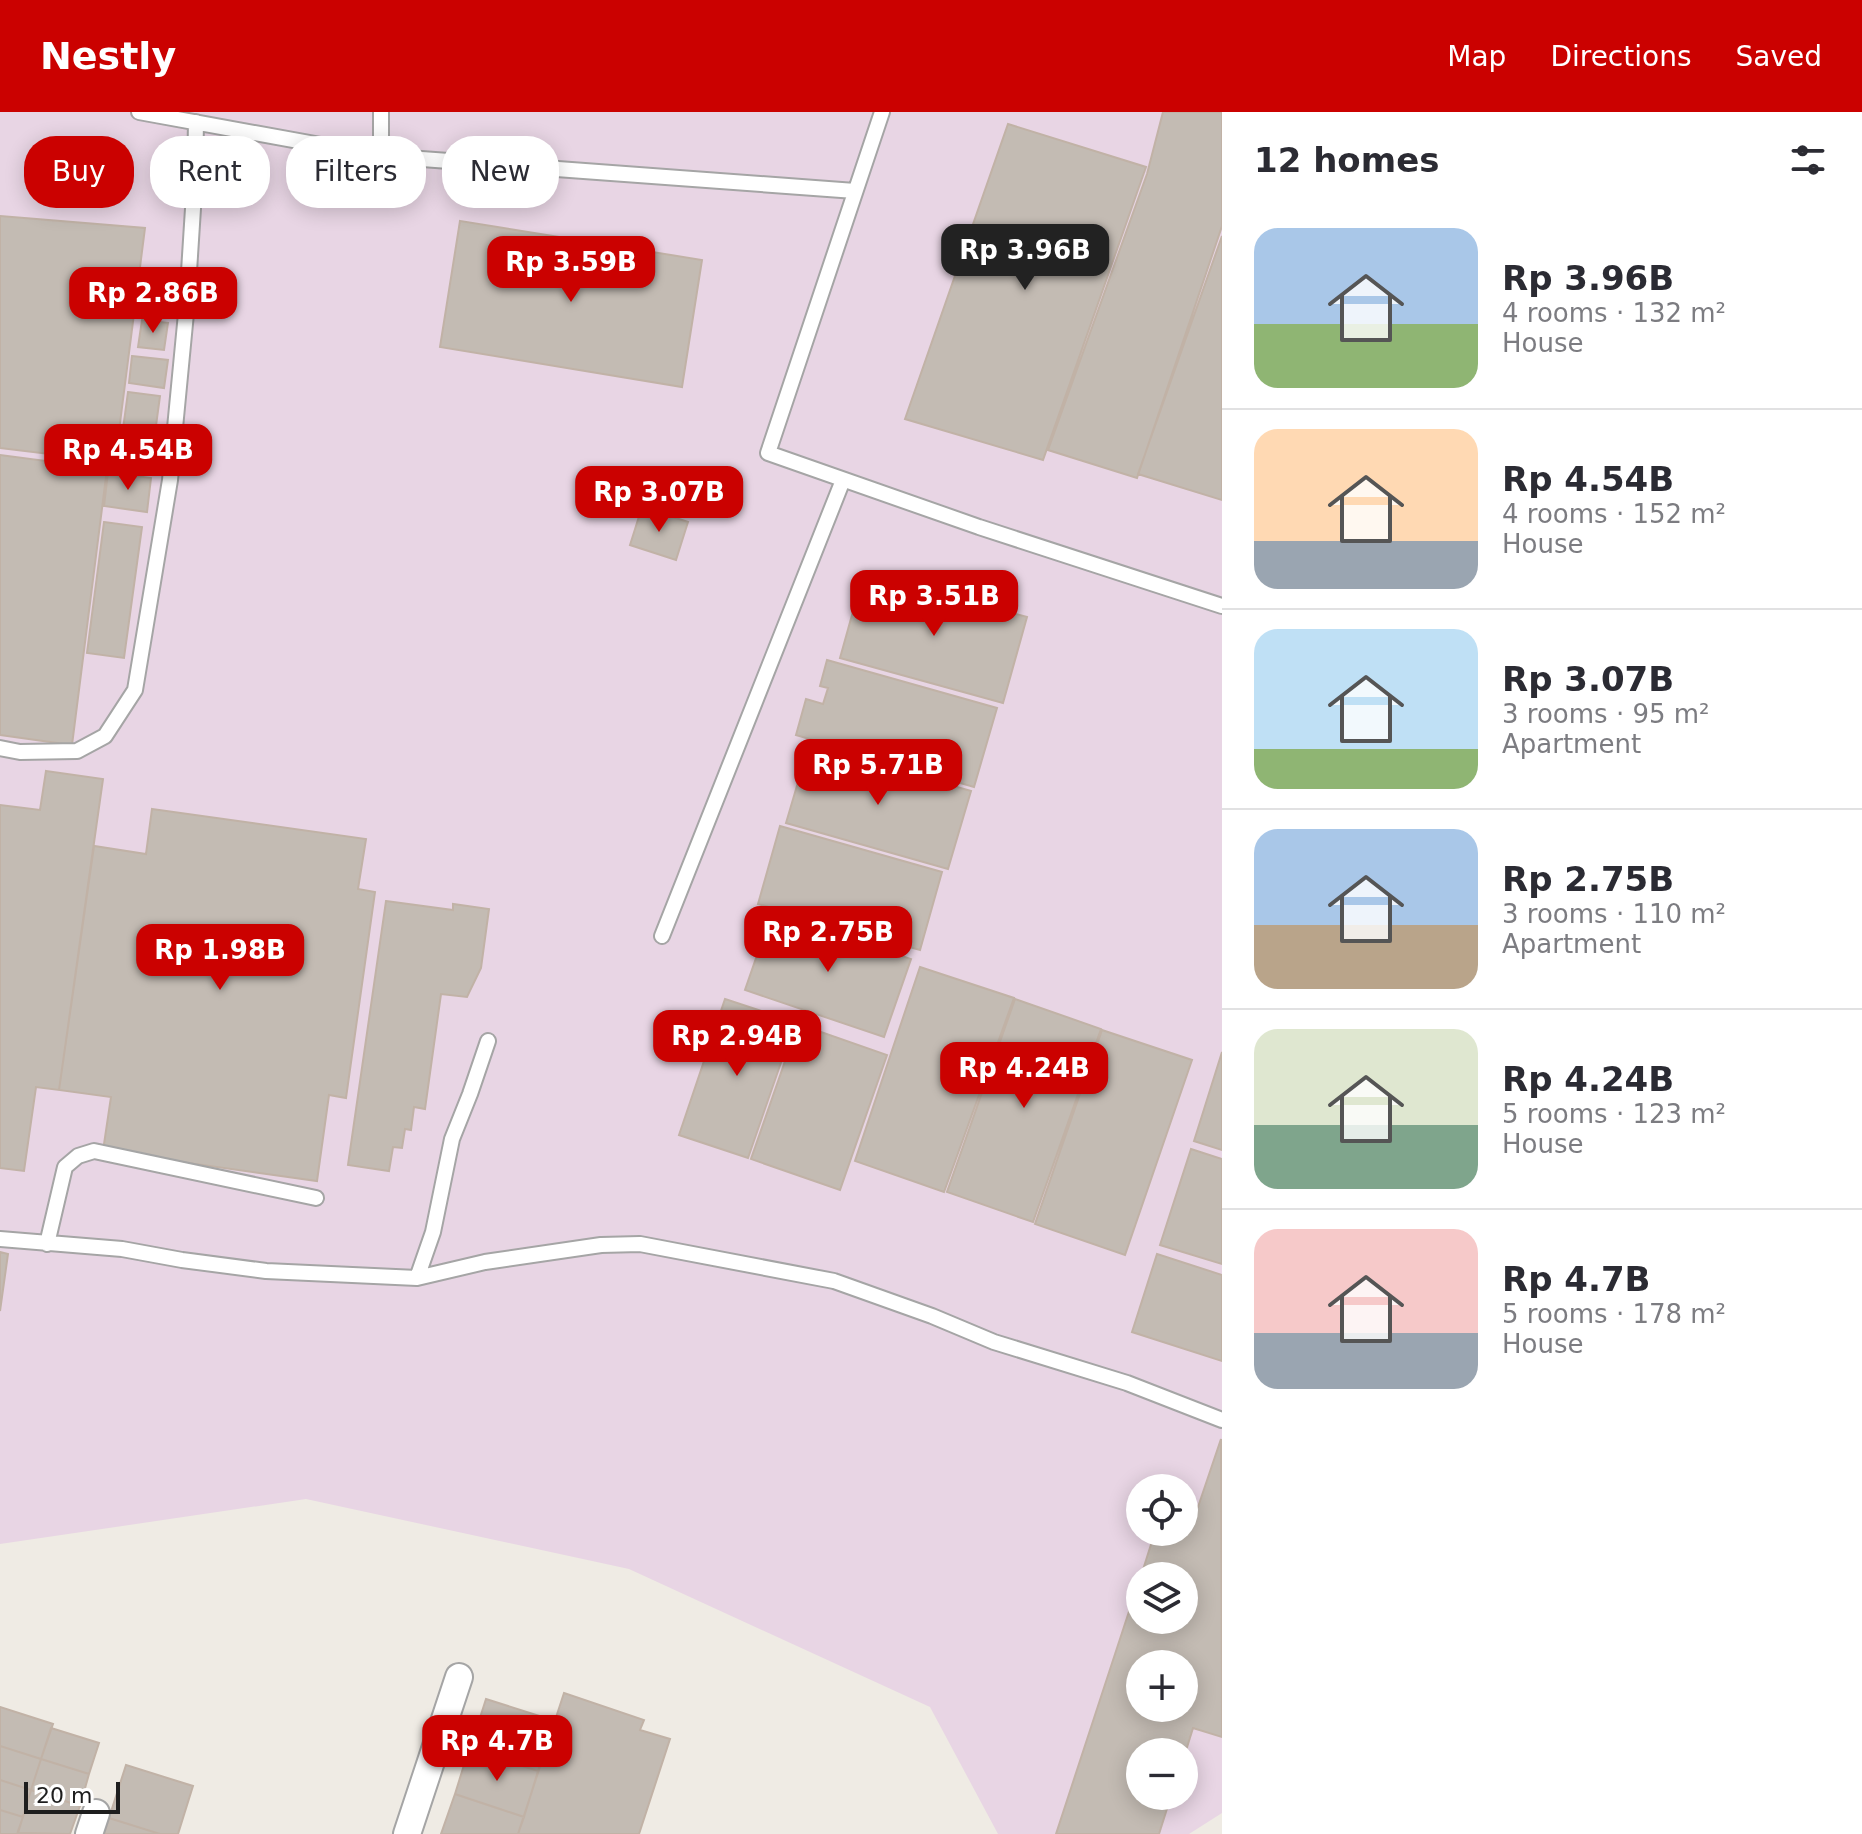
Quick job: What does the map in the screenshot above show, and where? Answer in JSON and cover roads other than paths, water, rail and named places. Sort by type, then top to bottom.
[{"type":"street","points":[[407,1834],[459,1677]]},
{"type":"lane","points":[[139,112],[286,139]]},
{"type":"lane","points":[[381,112],[381,136]]},
{"type":"lane","points":[[882,112],[768,453],[1222,606]]},
{"type":"lane","points":[[0,748],[20,752],[77,751],[105,736],[135,690],[170,480],[187,303],[196,122]]},
{"type":"lane","points":[[426,159],[855,191]]},
{"type":"lane","points":[[662,936],[843,480]]},
{"type":"lane","points":[[417,1278],[433,1232],[452,1139],[488,1041]]},
{"type":"lane","points":[[47,1244],[65,1167],[78,1156],[94,1151],[316,1198]]},
{"type":"lane","points":[[0,1239],[122,1249],[266,1271],[417,1278],[485,1262],[601,1245],[640,1244],[834,1281],[994,1342],[1127,1383],[1222,1420]]}]
